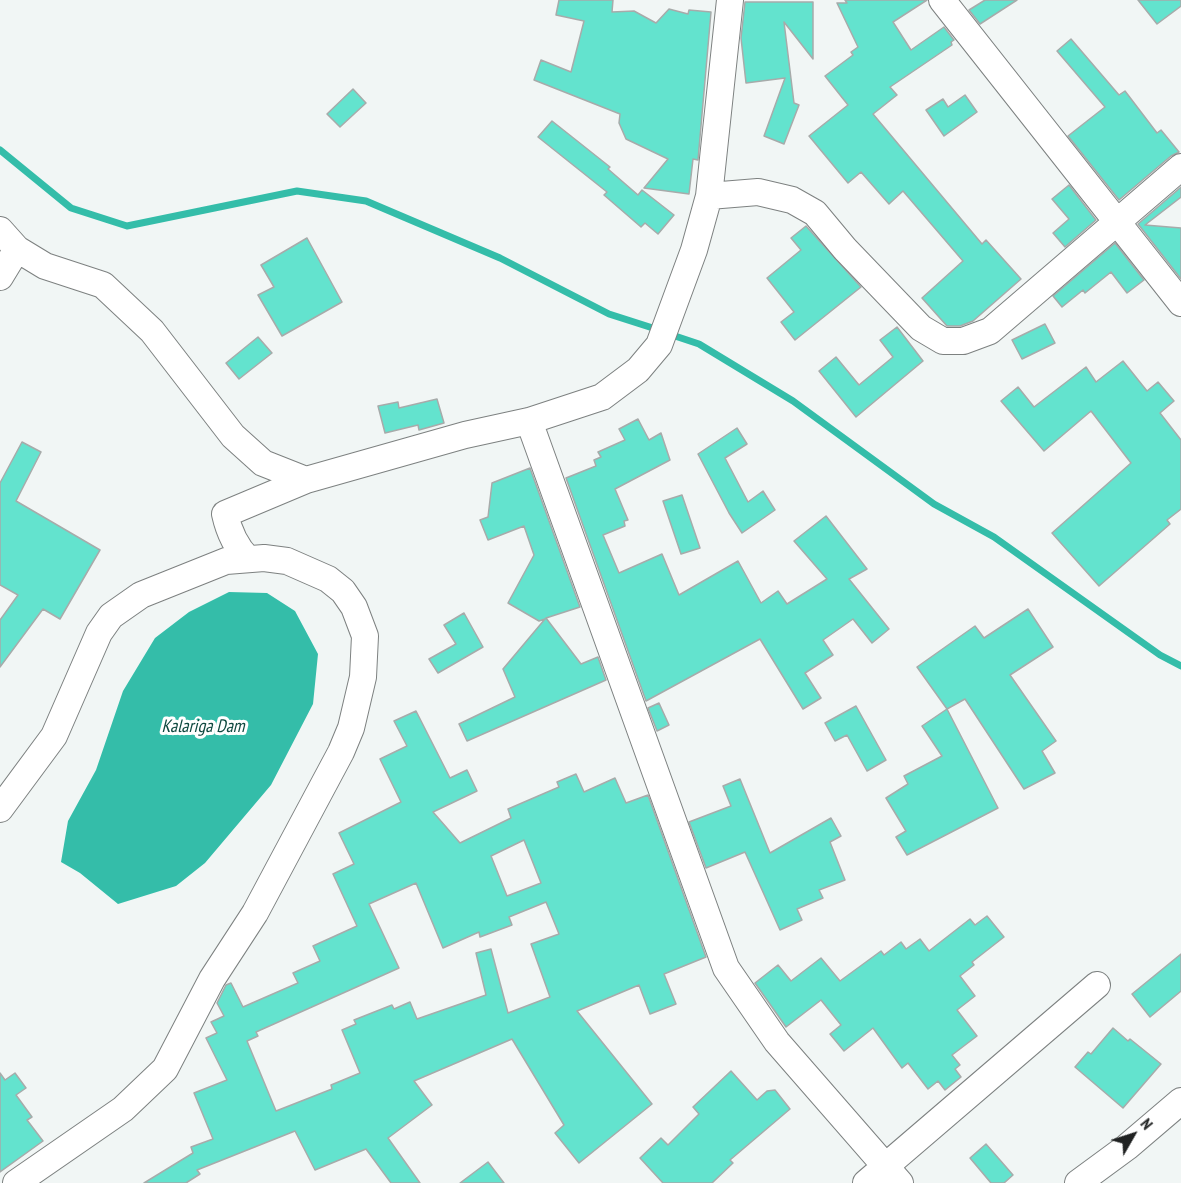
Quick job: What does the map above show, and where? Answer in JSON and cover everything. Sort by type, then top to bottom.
[{"type":"street","points":[[248,559],[237,548],[225,514],[236,507],[306,480],[465,435],[529,421],[602,397],[638,370],[659,345],[694,250],[709,195],[730,0]]},
{"type":"street","points":[[942,0],[1118,220],[1181,303]]},
{"type":"street","points":[[709,195],[758,192],[792,200],[815,213],[845,249],[921,328],[943,341],[963,341],[990,331],[1071,264],[1118,220],[1181,167]]},
{"type":"street","points":[[0,230],[17,249],[45,266],[103,285],[152,331],[233,436],[263,463],[306,480]]},
{"type":"street","points":[[0,277],[17,249]]},
{"type":"street","points":[[529,421],[726,968],[777,1042],[883,1177],[1097,984]]},
{"type":"street","points":[[0,810],[54,736],[99,633],[111,616],[141,595],[226,561],[248,559],[287,561],[315,572],[343,591],[354,607],[365,636],[363,677],[351,728],[319,798],[301,823],[255,913],[212,979],[165,1069],[154,1083],[123,1109],[16,1183]]},
{"type":"street","points":[[1078,1183],[1181,1101]]},
{"type":"water","name":"Kalariga Dam","points":[[229,592],[267,593],[295,611],[318,654],[313,704],[271,785],[205,863],[176,886],[118,904],[80,873],[61,862],[68,821],[96,770],[123,691],[155,638],[189,612]]},
{"type":"building","points":[[559,0],[613,0],[612,12],[634,11],[656,23],[669,9],[688,14],[689,10],[711,12],[698,160],[693,159],[689,194],[644,188],[668,159],[626,139],[619,123],[620,114],[534,80],[541,60],[571,72],[584,21],[556,15]]},
{"type":"building","points":[[845,0],[927,0],[893,22],[911,50],[944,27],[954,40],[951,42],[952,45],[890,87],[897,95],[873,114],[982,244],[986,240],[1021,279],[973,321],[960,326],[947,326],[922,298],[963,261],[903,191],[889,204],[861,172],[848,183],[809,136],[848,105],[825,76],[853,55],[851,52],[858,47],[837,3],[847,3]]},
{"type":"building","points":[[985,0],[1017,0],[980,24],[969,10]]},
{"type":"building","points":[[1138,0],[1181,0],[1181,6],[1157,24]]},
{"type":"building","points":[[745,2],[813,2],[813,59],[784,22],[794,103],[799,105],[784,144],[764,136],[785,78],[746,83],[741,38]]},
{"type":"building","points":[[1071,39],[1119,95],[1125,91],[1157,133],[1161,130],[1179,152],[1171,156],[1119,200],[1068,136],[1105,107],[1057,51]]},
{"type":"building","points":[[353,89],[366,103],[340,127],[327,114]]},
{"type":"building","points":[[965,95],[977,112],[944,136],[926,110],[943,99],[948,107]]},
{"type":"building","points":[[552,121],[610,167],[608,169],[638,195],[642,190],[674,215],[658,234],[645,223],[641,227],[604,195],[607,192],[538,137]]},
{"type":"building","points":[[1069,185],[1096,220],[1065,247],[1053,233],[1069,219],[1052,199]]},
{"type":"building","points":[[1181,187],[1181,197],[1145,225],[1181,228],[1181,279],[1138,224]]},
{"type":"building","points":[[806,226],[861,287],[795,340],[781,322],[794,312],[767,278],[801,250],[791,238]]},
{"type":"building","points":[[307,238],[342,302],[282,336],[258,295],[274,287],[261,265]]},
{"type":"building","points":[[1115,243],[1144,280],[1127,293],[1111,272],[1085,293],[1083,290],[1062,307],[1053,296]]},
{"type":"building","points":[[1045,324],[1055,343],[1022,359],[1012,340]]},
{"type":"building","points":[[897,327],[923,361],[856,417],[819,371],[836,357],[859,385],[893,357],[880,340]]},
{"type":"building","points":[[258,337],[272,353],[239,379],[226,363]]},
{"type":"building","points":[[1123,361],[1147,391],[1158,382],[1174,401],[1160,413],[1181,440],[1181,509],[1167,520],[1170,524],[1099,586],[1052,533],[1131,463],[1091,411],[1044,451],[1001,401],[1018,387],[1034,407],[1086,367],[1096,382]]},
{"type":"building","points":[[437,399],[444,423],[419,430],[418,425],[385,433],[378,406],[398,402],[399,408]]},
{"type":"building","points":[[638,419],[649,440],[661,433],[670,460],[615,489],[628,520],[624,521],[625,526],[603,535],[619,573],[662,554],[679,595],[738,561],[761,603],[778,591],[787,604],[827,579],[794,541],[826,516],[867,569],[849,579],[889,629],[872,643],[853,619],[823,640],[833,655],[805,673],[821,698],[803,709],[760,639],[646,701],[566,478],[596,466],[594,460],[601,457],[598,452],[625,440],[619,429]]},
{"type":"building","points":[[737,428],[747,444],[725,458],[748,502],[763,491],[775,510],[742,533],[698,454]]},
{"type":"building","points":[[22,442],[41,452],[16,501],[100,550],[60,619],[43,609],[0,667],[0,620],[18,595],[0,585],[0,483]]},
{"type":"building","points":[[530,468],[580,607],[546,618],[581,664],[598,657],[606,680],[467,741],[459,724],[515,697],[503,669],[545,619],[539,621],[508,603],[534,555],[524,526],[488,540],[480,520],[488,517],[492,483]]},
{"type":"building","points":[[682,495],[700,548],[681,554],[663,501]]},
{"type":"building","points":[[1028,609],[1053,647],[1010,675],[1056,741],[1042,751],[1055,773],[1024,789],[965,699],[947,709],[917,667],[975,626],[984,638]]},
{"type":"building","points":[[464,613],[483,647],[438,673],[429,659],[456,644],[444,625]]},
{"type":"building","points":[[659,703],[669,725],[657,731],[648,708]]},
{"type":"building","points":[[856,706],[886,760],[867,771],[847,735],[835,741],[825,723]]},
{"type":"building","points":[[947,709],[998,808],[907,855],[896,837],[906,831],[886,798],[908,784],[904,776],[942,756],[922,726]]},
{"type":"building","points":[[416,711],[450,778],[467,770],[477,791],[433,812],[460,843],[511,818],[508,809],[559,787],[557,782],[576,774],[584,792],[615,778],[626,803],[648,795],[706,957],[664,974],[676,1004],[650,1014],[639,985],[577,1011],[652,1104],[579,1163],[555,1133],[564,1125],[512,1039],[414,1081],[432,1105],[388,1138],[420,1183],[391,1183],[366,1149],[315,1170],[295,1131],[197,1170],[200,1174],[186,1183],[144,1183],[193,1153],[191,1147],[213,1139],[194,1093],[227,1080],[206,1038],[217,1033],[211,1022],[224,1016],[217,1003],[226,985],[231,983],[243,1007],[298,983],[293,973],[320,961],[313,946],[357,926],[333,874],[354,864],[339,833],[401,802],[380,759],[407,746],[394,721]],"holes":[[[524,840],[541,883],[507,896],[491,856]],[[416,883],[443,948],[479,932],[480,937],[512,925],[509,917],[546,902],[559,934],[531,944],[550,997],[508,1013],[491,949],[476,953],[486,995],[417,1019],[410,1002],[394,1009],[392,1005],[354,1020],[356,1024],[342,1030],[360,1073],[331,1085],[332,1089],[276,1111],[247,1041],[258,1036],[256,1032],[399,968],[369,904]]]},
{"type":"building","points":[[740,779],[770,853],[831,818],[841,836],[830,842],[845,880],[819,890],[823,898],[797,909],[802,920],[780,930],[745,852],[706,868],[689,822],[731,806],[723,786]]},
{"type":"building","points":[[987,916],[1004,937],[972,962],[974,965],[960,976],[975,996],[957,1010],[977,1036],[952,1055],[960,1065],[955,1069],[961,1077],[945,1090],[938,1081],[928,1089],[908,1063],[902,1068],[873,1028],[844,1051],[830,1034],[841,1025],[821,1000],[786,1027],[755,983],[778,965],[791,981],[821,958],[840,981],[881,951],[884,955],[901,942],[906,949],[920,939],[929,951],[970,919],[975,925]]},
{"type":"building","points":[[1181,954],[1181,991],[1150,1017],[1132,994]]},
{"type":"building","points":[[1113,1028],[1161,1064],[1123,1108],[1075,1067],[1088,1052],[1091,1054]]},
{"type":"building","points":[[731,1071],[757,1100],[767,1091],[775,1090],[790,1109],[730,1160],[733,1163],[712,1183],[663,1183],[640,1158],[661,1138],[668,1145],[699,1114],[693,1107]]},
{"type":"building","points":[[0,1073],[5,1080],[15,1073],[26,1088],[16,1095],[32,1117],[27,1120],[43,1141],[0,1172]]},
{"type":"building","points":[[986,1144],[1013,1175],[1004,1183],[991,1183],[970,1158]]},
{"type":"building","points":[[488,1162],[504,1183],[460,1183]]},
{"type":"waterway","points":[[0,150],[71,208],[127,226],[297,191],[366,201],[500,258],[609,314],[659,330]]},
{"type":"waterway","points":[[669,334],[699,344],[793,401],[934,504],[994,537],[1160,655],[1181,666]]}]
